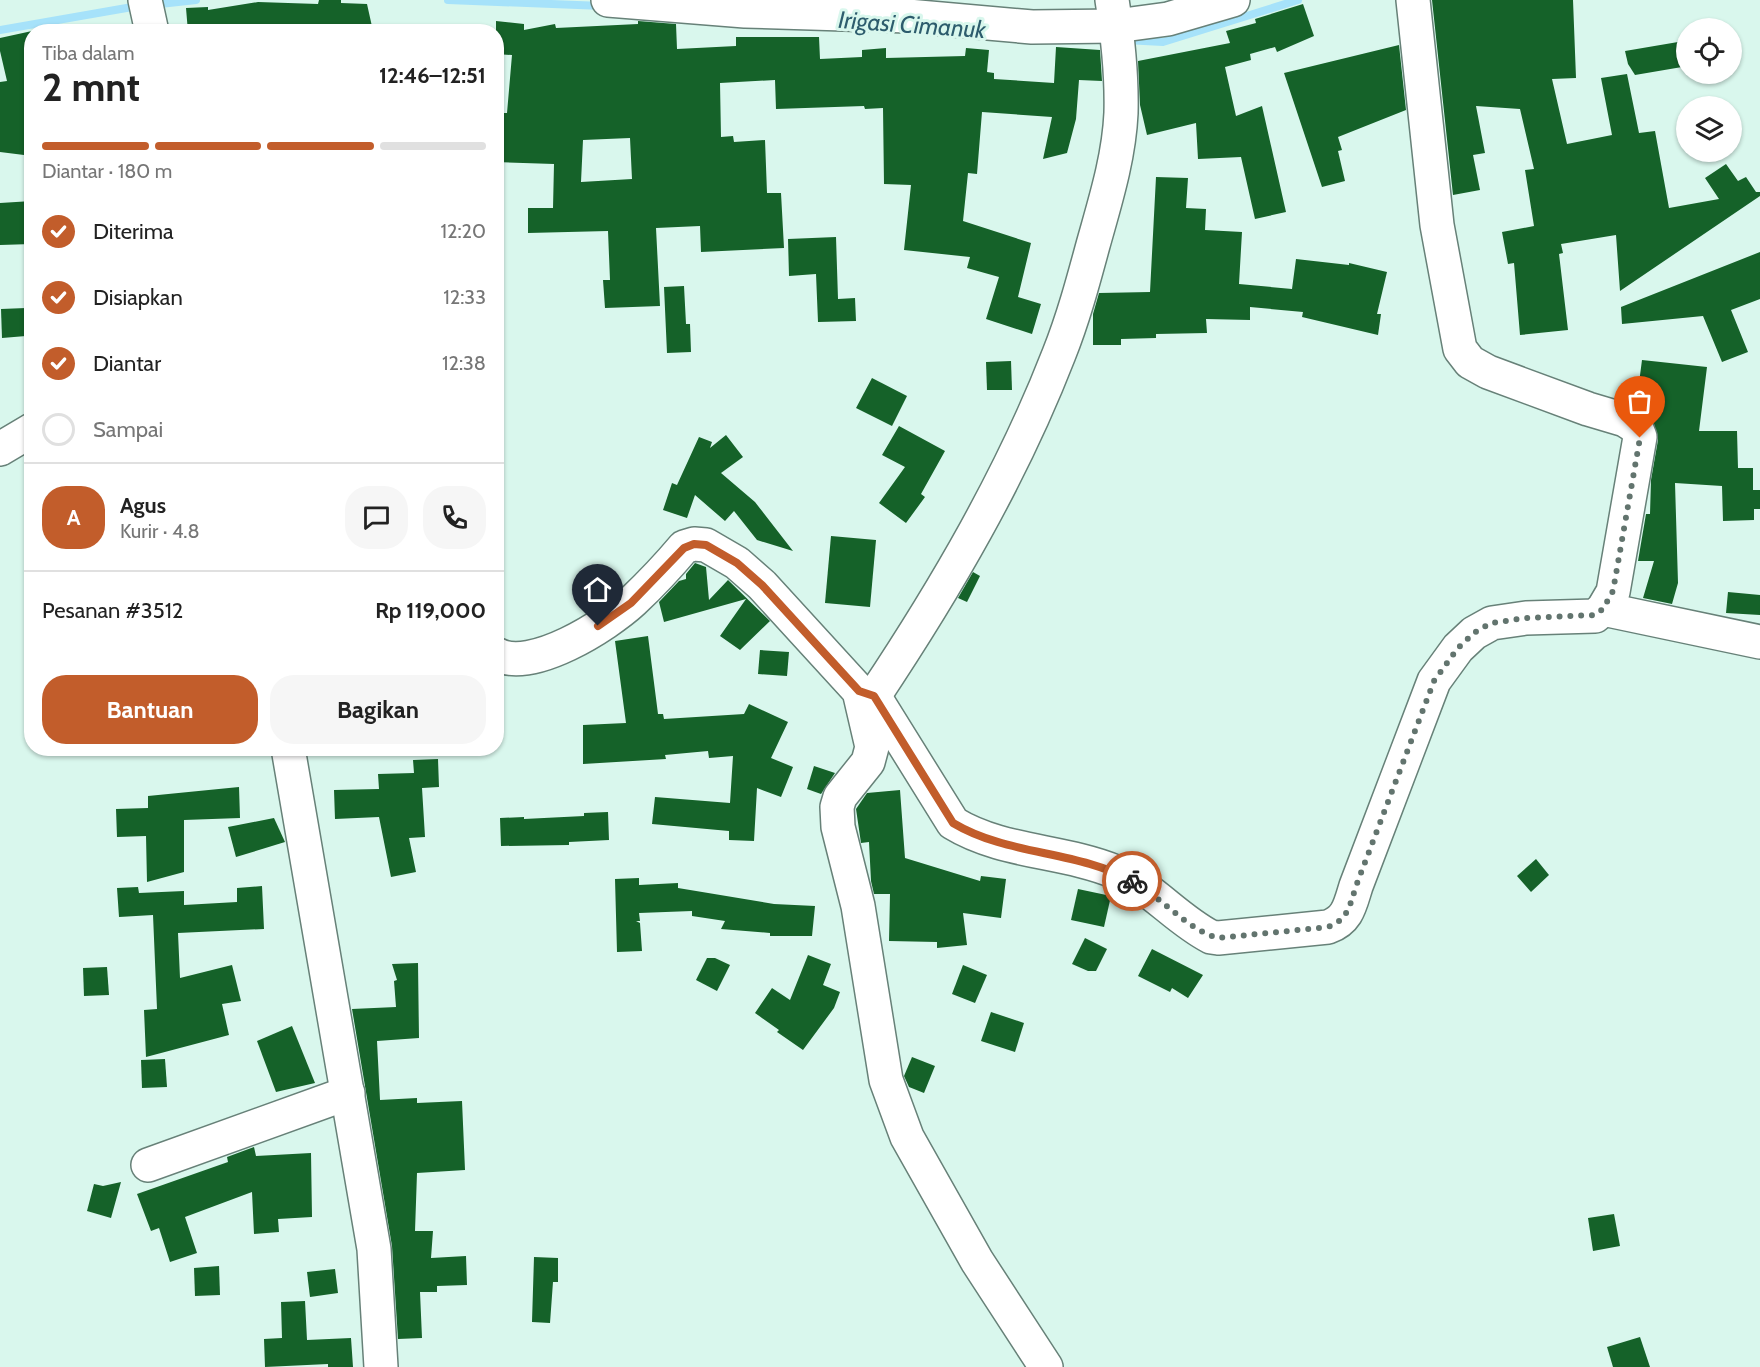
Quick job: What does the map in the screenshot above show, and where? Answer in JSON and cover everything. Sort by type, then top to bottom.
[{"type":"street","points":[[145,0],[150,24]]},
{"type":"street","points":[[608,0],[745,11],[908,16],[1117,32],[1233,0]]},
{"type":"street","points":[[504,659],[530,659],[571,642],[631,603],[684,548],[694,544],[706,545],[737,563],[762,585],[867,694],[953,823],[966,831],[998,842],[1094,864],[1117,873],[1150,890],[1210,937],[1328,927],[1337,924],[1347,915],[1434,681],[1458,648],[1474,633],[1491,623],[1526,618],[1595,615],[1603,609],[1613,591],[1640,438],[1636,427],[1625,420],[1588,409],[1488,372],[1470,362],[1460,349],[1437,225],[1413,0]]},
{"type":"street","points":[[1046,1367],[977,1261],[913,1148],[886,1080],[858,906],[838,827],[837,807],[840,797],[868,762],[872,747],[867,694],[928,613],[963,554],[1025,435],[1060,352],[1111,183],[1121,113],[1117,32]]},
{"type":"street","points":[[0,449],[24,435]]},
{"type":"street","points":[[1603,609],[1760,642]]},
{"type":"street","points":[[289,756],[375,1249],[381,1367]]},
{"type":"street","points":[[148,1165],[348,1093]]},
{"type":"building","points":[[319,0],[341,0],[341,3],[367,4],[371,24],[187,24],[186,8],[208,7],[208,10],[258,2],[318,4]]},
{"type":"building","points":[[1432,0],[1573,0],[1576,78],[1552,79],[1567,144],[1612,135],[1601,78],[1627,74],[1639,133],[1655,131],[1669,208],[1719,199],[1705,178],[1726,164],[1738,181],[1746,177],[1756,192],[1760,192],[1760,196],[1620,291],[1616,235],[1561,244],[1563,253],[1559,254],[1568,330],[1520,335],[1514,263],[1508,264],[1502,232],[1534,226],[1525,170],[1534,169],[1520,109],[1476,106],[1485,153],[1473,155],[1480,190],[1453,195]]},
{"type":"building","points":[[1303,4],[1314,36],[1277,52],[1275,47],[1250,54],[1251,60],[1225,67],[1236,116],[1262,106],[1286,212],[1255,219],[1241,157],[1198,159],[1196,123],[1147,135],[1140,105],[1138,61],[1230,43],[1226,31],[1256,23],[1255,19]]},
{"type":"building","points":[[496,21],[524,24],[524,30],[555,24],[556,28],[638,24],[638,21],[676,24],[677,49],[736,46],[736,37],[819,37],[820,59],[862,57],[862,50],[886,48],[886,58],[965,56],[966,48],[989,50],[987,72],[994,73],[994,79],[1054,83],[1056,47],[1100,50],[1102,81],[1079,80],[1076,119],[1067,153],[1043,159],[1052,117],[982,112],[977,174],[968,173],[963,221],[1031,243],[1018,297],[1041,304],[1032,334],[986,319],[999,277],[967,268],[970,257],[904,250],[911,185],[884,184],[883,108],[865,109],[864,106],[776,109],[775,80],[720,83],[721,137],[733,136],[734,142],[765,140],[767,193],[781,193],[784,248],[701,252],[700,226],[656,228],[660,306],[605,308],[603,280],[610,280],[608,231],[528,233],[528,208],[553,208],[554,164],[504,162],[504,113],[507,113],[512,55],[504,54],[504,24],[496,24]],"holes":[[[630,138],[632,179],[581,182],[583,140]]]},
{"type":"building","points":[[24,33],[24,155],[0,152],[0,82],[7,81],[0,51],[0,38]]},
{"type":"building","points":[[1676,42],[1676,68],[1635,75],[1628,64],[1625,51]]},
{"type":"building","points":[[1399,45],[1406,110],[1338,137],[1342,150],[1338,151],[1345,181],[1322,187],[1284,73]]},
{"type":"building","points":[[1156,177],[1188,178],[1186,208],[1206,209],[1205,230],[1242,232],[1239,284],[1292,289],[1296,259],[1349,265],[1349,263],[1387,272],[1377,314],[1381,314],[1378,335],[1302,317],[1303,312],[1250,307],[1250,320],[1206,319],[1207,333],[1156,334],[1156,338],[1121,339],[1121,345],[1093,345],[1093,314],[1099,293],[1150,292]]},
{"type":"building","points":[[24,202],[24,244],[0,245],[0,203]]},
{"type":"building","points":[[836,237],[838,299],[855,298],[856,321],[818,322],[816,274],[789,276],[788,239]]},
{"type":"building","points":[[1760,252],[1760,299],[1731,310],[1748,352],[1722,362],[1703,316],[1622,324],[1621,307]]},
{"type":"building","points":[[684,286],[686,324],[690,324],[691,352],[667,353],[664,287]]},
{"type":"building","points":[[24,308],[24,336],[2,338],[1,309]]},
{"type":"building","points":[[1642,360],[1707,367],[1699,431],[1737,431],[1738,468],[1753,468],[1753,490],[1760,490],[1760,509],[1754,509],[1754,520],[1723,521],[1722,486],[1675,483],[1678,583],[1672,604],[1643,598],[1654,561],[1638,561],[1646,514],[1650,514],[1651,480],[1658,440],[1653,420],[1645,410],[1647,384],[1639,383]]},
{"type":"building","points":[[1011,361],[1012,390],[987,390],[986,362]]},
{"type":"building","points":[[872,378],[907,396],[892,426],[856,408]]},
{"type":"building","points":[[899,426],[945,451],[921,494],[925,497],[906,523],[879,503],[905,467],[882,455]]},
{"type":"building","points":[[726,435],[743,457],[721,473],[755,502],[793,551],[757,540],[734,511],[725,521],[695,495],[687,518],[663,510],[672,483],[677,485],[699,437],[712,442],[710,448]]},
{"type":"building","points":[[831,536],[876,540],[870,607],[825,603]]},
{"type":"building","points":[[695,563],[706,567],[709,600],[728,580],[770,621],[740,650],[720,636],[746,599],[664,622],[659,602],[679,581],[686,579],[686,574]]},
{"type":"building","points":[[973,572],[980,576],[967,602],[958,598]]},
{"type":"building","points":[[1728,592],[1760,595],[1760,615],[1726,613]]},
{"type":"building","points":[[648,636],[658,714],[663,714],[664,719],[744,714],[749,704],[788,722],[771,758],[793,767],[781,797],[757,788],[754,841],[729,840],[729,831],[652,824],[655,797],[730,803],[733,756],[709,758],[708,751],[665,755],[666,759],[583,764],[583,725],[626,723],[615,641]]},
{"type":"building","points":[[760,650],[789,652],[787,676],[758,674]]},
{"type":"building","points":[[438,759],[439,787],[422,788],[425,837],[409,838],[416,872],[391,877],[379,817],[335,819],[334,790],[379,789],[378,774],[414,773],[413,760]]},
{"type":"building","points":[[814,766],[835,773],[821,794],[807,789]]},
{"type":"building","points":[[239,787],[240,818],[184,820],[184,872],[147,882],[146,836],[117,837],[116,809],[148,808],[148,796]]},
{"type":"building","points":[[900,790],[905,858],[980,881],[981,876],[1006,879],[1001,918],[963,913],[967,945],[937,948],[937,942],[889,941],[890,894],[874,894],[869,842],[861,843],[856,809],[867,793]]},
{"type":"building","points":[[608,812],[609,840],[569,842],[569,845],[501,846],[500,818],[584,816],[584,813]]},
{"type":"building","points":[[274,818],[285,842],[236,857],[228,827]]},
{"type":"building","points":[[1536,859],[1549,875],[1531,892],[1517,876]]},
{"type":"building","points":[[639,878],[639,885],[678,883],[678,888],[774,904],[815,906],[812,936],[770,936],[770,933],[721,929],[725,921],[692,916],[692,911],[639,913],[640,921],[636,921],[640,923],[642,951],[617,952],[615,879]]},
{"type":"building","points":[[262,886],[264,929],[178,933],[180,978],[232,965],[241,1001],[222,1004],[229,1035],[146,1057],[144,1010],[157,1009],[153,915],[119,917],[117,888],[138,887],[139,893],[184,891],[184,905],[237,902],[237,888]]},
{"type":"building","points":[[1078,889],[1111,896],[1104,927],[1071,920]]},
{"type":"building","points":[[1085,938],[1107,949],[1096,971],[1088,971],[1072,964]]},
{"type":"building","points":[[1152,949],[1203,975],[1188,998],[1172,988],[1170,992],[1138,976]]},
{"type":"building","points":[[808,955],[831,964],[823,985],[840,992],[834,1008],[803,1050],[755,1013],[772,988],[790,1000]]},
{"type":"building","points":[[707,958],[715,958],[730,965],[717,991],[696,980]]},
{"type":"building","points":[[418,963],[419,1038],[377,1041],[380,1100],[417,1098],[417,1103],[462,1101],[465,1170],[417,1173],[415,1231],[433,1231],[431,1258],[466,1256],[467,1285],[437,1286],[437,1292],[420,1292],[422,1338],[398,1339],[392,1246],[352,1009],[396,1007],[394,981],[397,980],[392,964]]},
{"type":"building","points":[[963,965],[987,975],[975,1003],[952,994]]},
{"type":"building","points":[[107,967],[109,995],[84,996],[83,968]]},
{"type":"building","points":[[991,1012],[1024,1023],[1015,1052],[981,1041]]},
{"type":"building","points":[[292,1026],[315,1083],[276,1092],[257,1041]]},
{"type":"building","points":[[912,1057],[935,1066],[924,1093],[909,1087],[904,1076]]},
{"type":"building","points":[[165,1059],[167,1087],[142,1088],[141,1060]]},
{"type":"building","points":[[254,1147],[256,1156],[311,1153],[312,1217],[278,1219],[279,1232],[254,1234],[252,1192],[185,1217],[197,1253],[170,1262],[159,1228],[151,1231],[137,1194],[228,1162],[227,1157]]},
{"type":"building","points":[[121,1182],[111,1218],[87,1211],[94,1184],[103,1186]]},
{"type":"building","points":[[1614,1214],[1620,1246],[1593,1251],[1588,1218]]},
{"type":"building","points":[[534,1257],[558,1258],[558,1282],[553,1282],[550,1323],[532,1322]]},
{"type":"building","points":[[219,1266],[220,1295],[195,1296],[194,1268]]},
{"type":"building","points":[[335,1269],[338,1293],[310,1297],[307,1272]]},
{"type":"building","points":[[305,1301],[307,1340],[351,1338],[353,1367],[328,1367],[328,1364],[265,1367],[264,1339],[282,1338],[281,1302]]},
{"type":"building","points":[[1640,1337],[1650,1367],[1613,1367],[1607,1347]]},
{"type":"waterway","name":"Irigasi Cimanuk","points":[[151,5],[196,0]]},
{"type":"waterway","name":"Irigasi Cimanuk","points":[[448,0],[603,6]]},
{"type":"waterway","name":"Irigasi Cimanuk","points":[[1125,40],[1163,42],[1298,0]]},
{"type":"waterway","name":"Irigasi Cimanuk","points":[[34,24],[138,6]]},
{"type":"waterway","name":"Irigasi Cimanuk","points":[[0,30],[24,26]]},
{"type":"way so far","points":[[1132,881],[1150,890],[1210,937],[1328,927],[1337,924],[1347,915],[1434,681],[1458,648],[1474,633],[1491,623],[1526,618],[1595,615],[1603,609],[1613,591],[1640,438]]},
{"type":"route","points":[[598,626],[631,603],[684,548],[694,544],[706,545],[737,563],[762,585],[859,691],[874,696],[953,823],[966,831],[998,842],[1094,864],[1132,881]]}]
